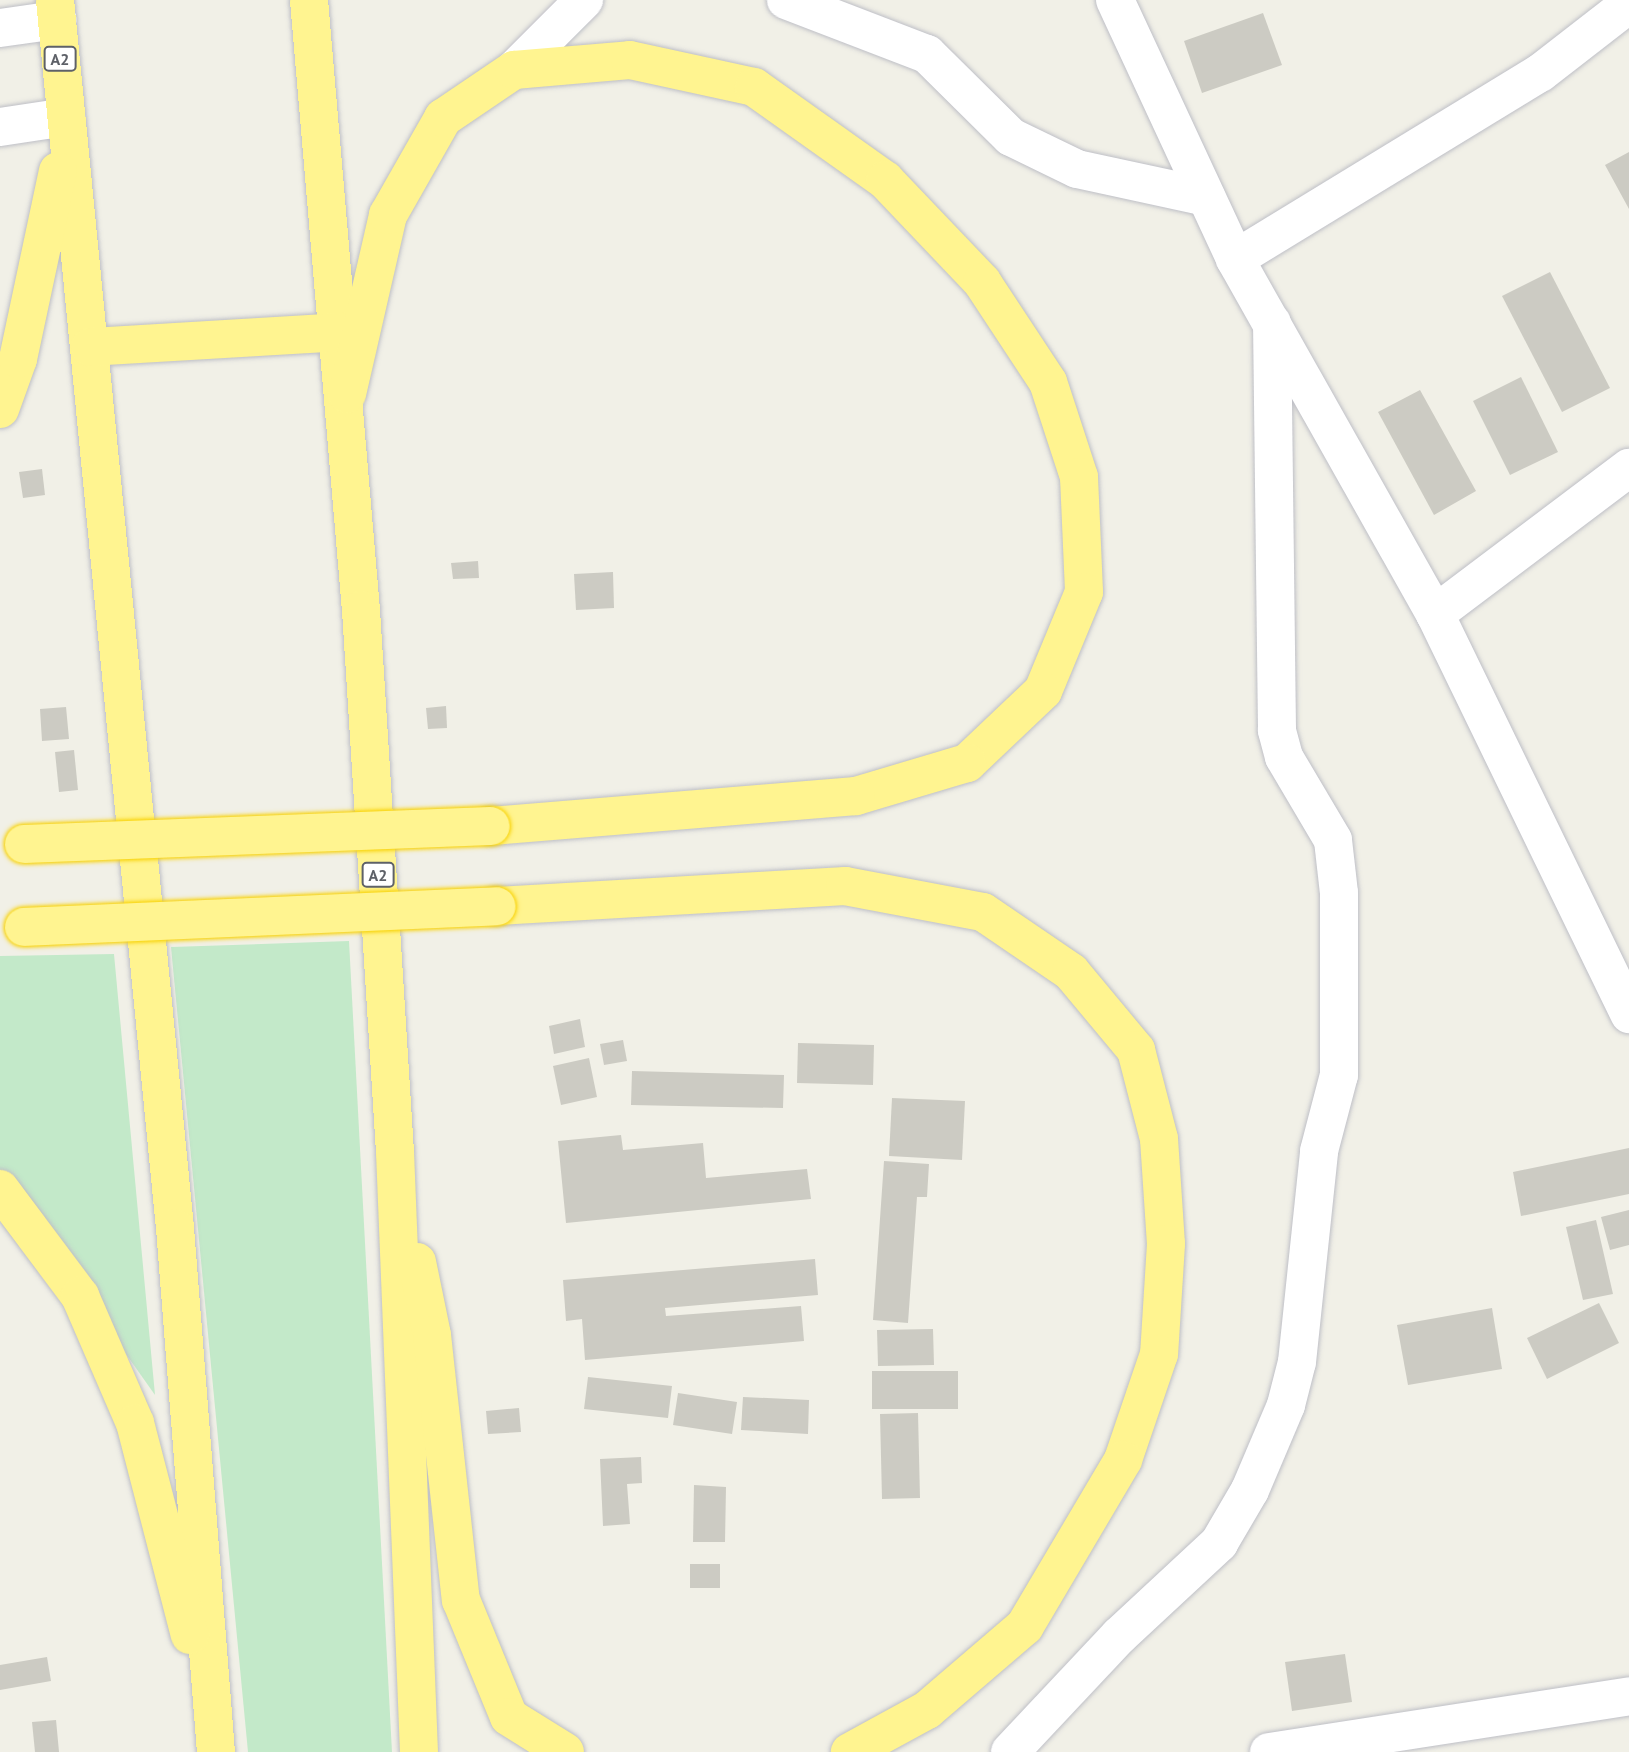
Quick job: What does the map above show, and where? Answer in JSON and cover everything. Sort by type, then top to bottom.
[{"type":"highway","name":"A2","points":[[309,0],[347,394],[395,1152],[419,1752]]},
{"type":"highway","name":"A2","points":[[56,10],[175,1228],[216,1752]]},
{"type":"highway","points":[[12,844],[491,826],[856,796],[967,763],[1043,691],[1084,592],[1079,477],[1048,382],[982,282],[885,180],[754,87],[630,60],[514,70],[443,118],[388,215],[347,394]]},
{"type":"highway","points":[[0,409],[48,235],[66,117]]},
{"type":"highway","points":[[90,347],[341,332]]},
{"type":"highway","points":[[12,927],[496,906],[845,886],[983,912],[1071,972],[1136,1051],[1159,1139],[1166,1244],[1159,1354],[1123,1460],[1025,1626],[927,1710],[850,1752]]},
{"type":"highway","points":[[395,1152],[432,1335],[461,1600],[509,1717],[565,1752]]},
{"type":"highway","points":[[0,1189],[80,1297],[135,1423],[160,1539],[211,1702]]},
{"type":"street","points":[[514,70],[584,0]]},
{"type":"street","points":[[786,0],[927,54],[1011,137],[1077,169],[1206,197]]},
{"type":"street","points":[[1115,0],[1235,259],[1435,614],[1629,1014]]},
{"type":"street","points":[[1235,259],[1540,73],[1629,4]]},
{"type":"street","points":[[0,28],[56,10]]},
{"type":"street","points":[[0,127],[66,117]]},
{"type":"street","points":[[1010,1752],[1119,1636],[1219,1543],[1250,1490],[1286,1405],[1297,1362],[1319,1151],[1340,1057],[1339,893],[1333,839],[1284,757],[1277,730],[1272,323]]},
{"type":"street","points":[[1435,614],[1629,468]]},
{"type":"street","points":[[1269,1752],[1348,1747],[1629,1696]]},
{"type":"green space","points":[[349,941],[392,1752],[248,1752],[171,947]]},
{"type":"green space","points":[[114,954],[155,1395],[0,1176],[0,956]]},
{"type":"building","points":[[1263,13],[1282,65],[1202,93],[1184,41]]},
{"type":"building","points":[[1629,152],[1629,209],[1605,165]]},
{"type":"building","points":[[1550,272],[1610,388],[1562,412],[1502,296]]},
{"type":"building","points":[[1521,377],[1558,452],[1510,475],[1473,401]]},
{"type":"building","points":[[1420,390],[1476,491],[1434,515],[1378,412]]},
{"type":"building","points":[[42,469],[45,495],[23,498],[19,472]]},
{"type":"building","points":[[478,561],[479,578],[453,579],[451,563]]},
{"type":"building","points":[[613,572],[614,608],[576,610],[574,574]]},
{"type":"building","points":[[446,706],[447,728],[428,729],[426,708]]},
{"type":"building","points":[[66,707],[69,739],[42,741],[40,709]]},
{"type":"building","points":[[74,750],[78,790],[59,792],[55,752]]},
{"type":"building","points":[[580,1019],[585,1047],[554,1054],[549,1026]]},
{"type":"building","points":[[623,1040],[627,1061],[604,1065],[600,1044]]},
{"type":"building","points":[[798,1043],[874,1045],[873,1085],[797,1083]]},
{"type":"building","points":[[589,1058],[597,1097],[561,1105],[553,1066]]},
{"type":"building","points":[[632,1071],[784,1075],[783,1108],[631,1105]]},
{"type":"building","points":[[892,1098],[965,1101],[962,1160],[889,1156]]},
{"type":"building","points":[[621,1135],[623,1150],[703,1143],[706,1178],[807,1169],[811,1199],[566,1223],[558,1141]]},
{"type":"building","points":[[1629,1148],[1629,1194],[1521,1216],[1513,1172]]},
{"type":"building","points":[[884,1161],[929,1164],[927,1197],[917,1197],[908,1323],[873,1320]]},
{"type":"building","points":[[1629,1210],[1629,1245],[1610,1250],[1601,1217]]},
{"type":"building","points":[[1596,1220],[1613,1294],[1583,1300],[1566,1227]]},
{"type":"building","points":[[815,1259],[818,1295],[665,1308],[666,1316],[801,1306],[804,1341],[585,1360],[582,1319],[566,1321],[563,1280]]},
{"type":"building","points":[[1599,1303],[1619,1343],[1547,1379],[1527,1338]]},
{"type":"building","points":[[1492,1308],[1502,1369],[1408,1385],[1397,1325]]},
{"type":"building","points":[[933,1329],[934,1365],[878,1366],[877,1330]]},
{"type":"building","points":[[872,1371],[958,1371],[958,1409],[872,1409]]},
{"type":"building","points":[[588,1377],[672,1386],[668,1418],[584,1409]]},
{"type":"building","points":[[678,1393],[737,1402],[732,1434],[673,1425]]},
{"type":"building","points":[[743,1397],[809,1400],[808,1434],[741,1430]]},
{"type":"building","points":[[519,1408],[521,1432],[488,1434],[486,1411]]},
{"type":"building","points":[[918,1413],[920,1498],[882,1499],[880,1414]]},
{"type":"building","points":[[641,1457],[642,1483],[627,1484],[630,1524],[603,1526],[600,1459]]},
{"type":"building","points":[[694,1485],[726,1487],[725,1542],[693,1542]]},
{"type":"building","points":[[690,1564],[720,1564],[720,1588],[690,1588]]},
{"type":"building","points":[[1345,1654],[1352,1702],[1292,1711],[1285,1662]]},
{"type":"building","points":[[47,1657],[51,1681],[0,1690],[0,1665]]},
{"type":"building","points":[[56,1720],[59,1752],[35,1752],[32,1722]]}]
